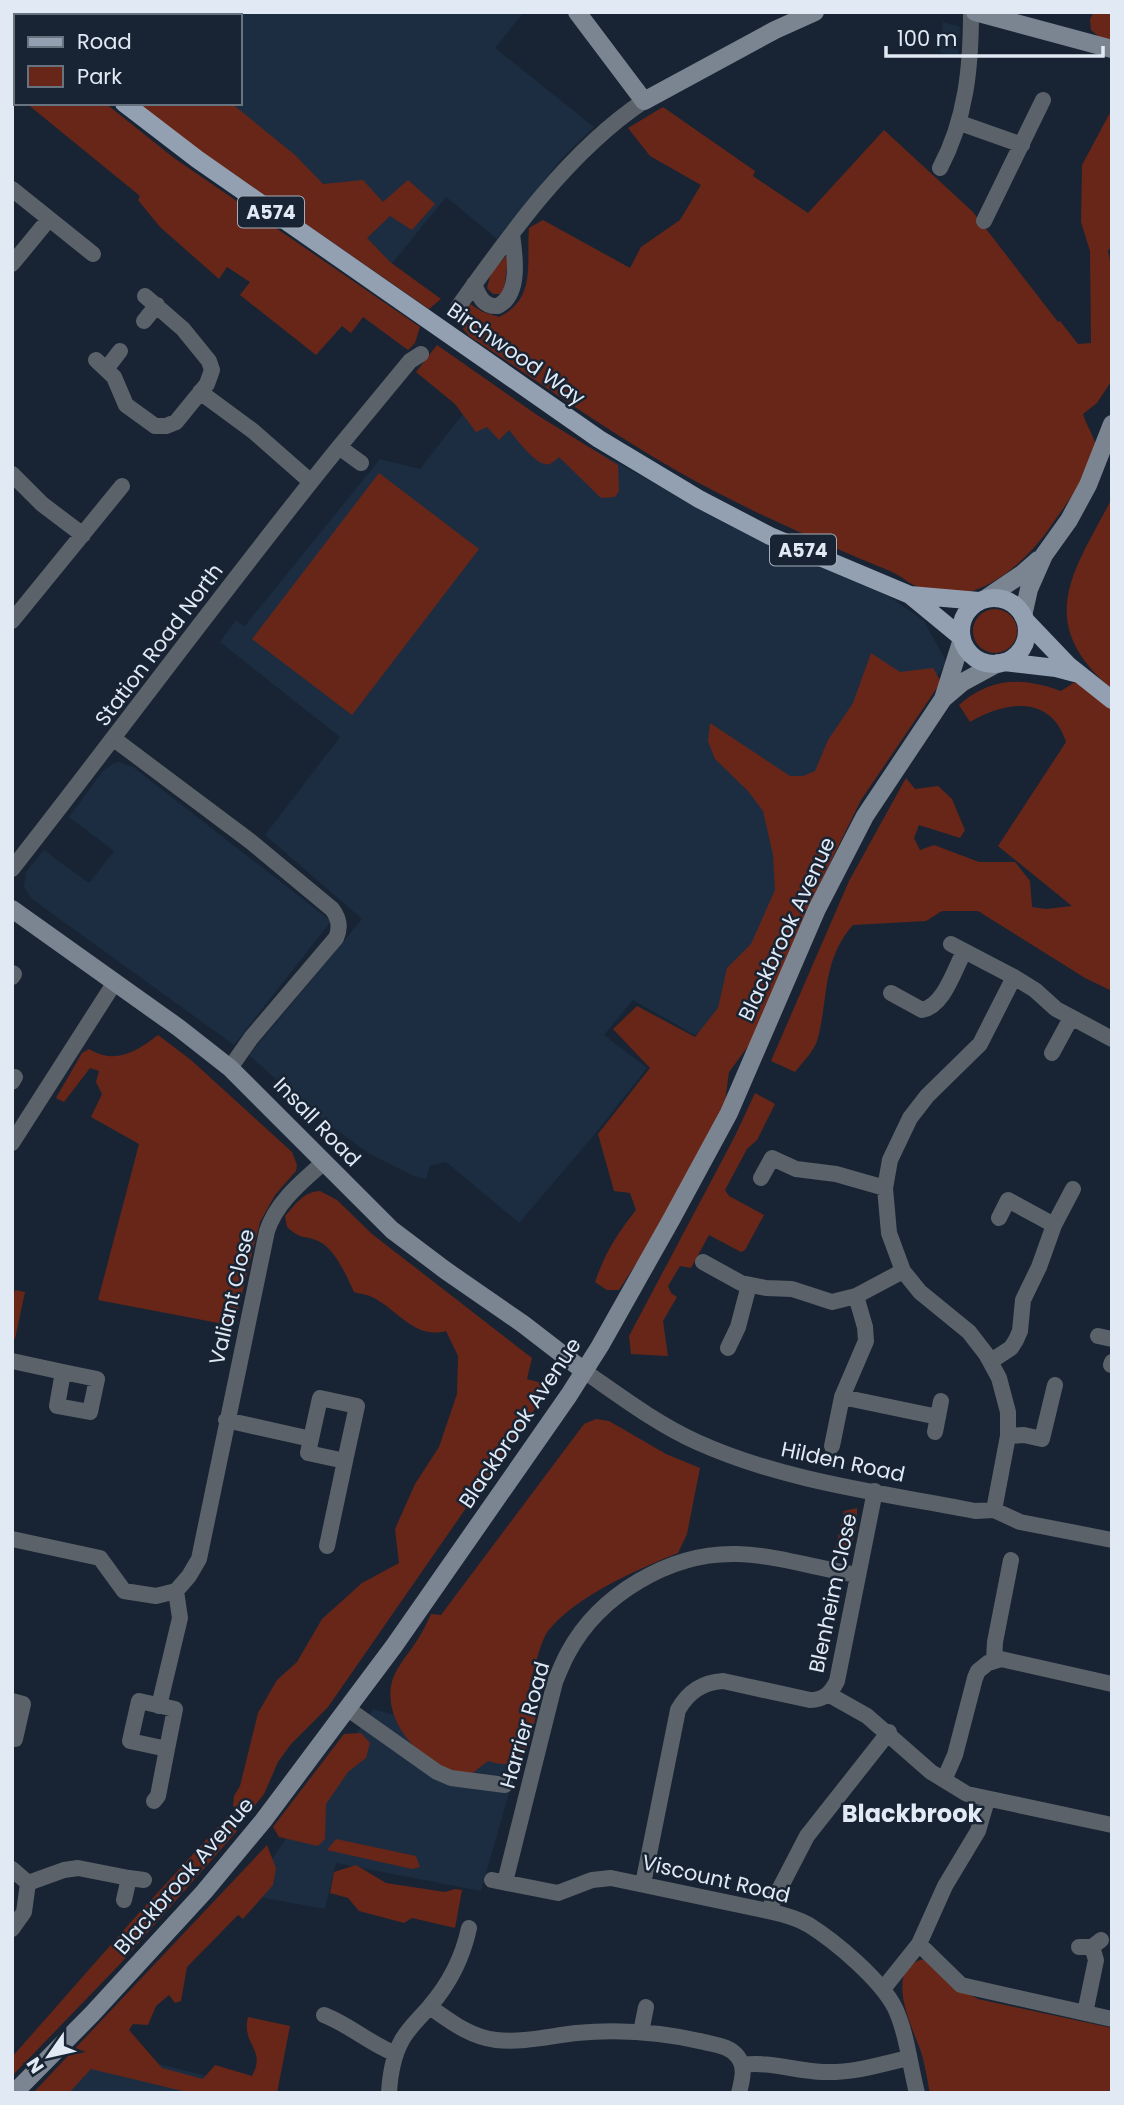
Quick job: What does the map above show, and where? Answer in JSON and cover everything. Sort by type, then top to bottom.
[{"type":"main road","name":"Birchwood Way","points":[[127,105],[197,159],[598,439],[699,499],[770,536],[910,595],[962,638]]},
{"type":"main road","name":"Birchwood Way","points":[[910,595],[982,600]]},
{"type":"main road","name":"A574","points":[[982,600],[1007,600],[1078,674],[1112,700]]},
{"type":"main road","points":[[962,638],[964,616],[982,600]]},
{"type":"main road","points":[[1001,663],[1020,650],[1025,641],[1024,618]]},
{"type":"main road","name":"A574","points":[[962,638],[972,655],[979,660],[1056,668],[1078,674]]},
{"type":"street","points":[[577,12],[644,101]]},
{"type":"street","points":[[458,307],[512,234],[582,152],[612,124],[644,101],[763,36],[816,12]]},
{"type":"street","points":[[940,168],[960,123],[967,85],[973,12],[1112,49]]},
{"type":"street","points":[[984,221],[1043,100]]},
{"type":"street","points":[[960,123],[1022,145]]},
{"type":"street","points":[[12,189],[93,254]]},
{"type":"street","points":[[12,264],[49,219]]},
{"type":"street","points":[[474,284],[479,297],[488,304],[498,306],[507,300],[512,289],[515,254],[512,234]]},
{"type":"street","points":[[120,351],[102,364],[114,377],[122,399],[131,410],[166,433],[209,379],[211,365],[183,329],[151,301],[144,321]]},
{"type":"street","name":"Station Road North","points":[[12,869],[277,523],[410,362],[421,354]]},
{"type":"street","points":[[200,392],[253,431],[311,482]]},
{"type":"street","points":[[1024,618],[1029,589],[1044,555],[1069,520],[1088,485],[1112,424]]},
{"type":"street","points":[[339,447],[361,463]]},
{"type":"street","points":[[12,474],[42,504],[83,535]]},
{"type":"street","points":[[12,621],[122,486]]},
{"type":"street","points":[[982,600],[1022,574],[1044,555]]},
{"type":"street","name":"Blackbrook Avenue","points":[[943,699],[962,638]]},
{"type":"street","name":"Blackbrook Avenue","points":[[14,2093],[101,2005],[204,1892],[263,1821],[348,1709],[584,1371],[729,1113],[817,909],[865,816],[943,699],[963,682],[1001,663]]},
{"type":"street","points":[[114,739],[250,841],[332,909],[340,923],[336,938],[251,1038],[230,1068]]},
{"type":"street","name":"Insall Road","points":[[12,909],[230,1068],[392,1230],[584,1371]]},
{"type":"street","points":[[891,993],[922,1010],[932,1007],[940,999],[957,948],[1014,977],[1035,990],[1056,1009],[1112,1039]]},
{"type":"street","points":[[994,1510],[1008,1436],[1005,1397],[991,1361],[969,1332],[920,1292],[903,1271],[889,1233],[885,1188],[890,1160],[910,1118],[932,1091],[980,1044],[1014,977]]},
{"type":"street","points":[[12,1143],[115,982]]},
{"type":"street","points":[[1052,1053],[1071,1017]]},
{"type":"street","points":[[761,1178],[772,1157],[796,1169],[836,1174],[885,1188]]},
{"type":"street","name":"Valiant Close","points":[[176,1591],[190,1576],[198,1559],[271,1219],[292,1190],[324,1162]]},
{"type":"street","points":[[991,1361],[1010,1348],[1016,1340],[1020,1331],[1023,1300],[1039,1268],[1054,1225],[1073,1189]]},
{"type":"street","points":[[999,1218],[1009,1200],[1054,1225]]},
{"type":"street","points":[[703,1262],[749,1285],[792,1289],[832,1302],[856,1296],[903,1271]]},
{"type":"street","points":[[728,1348],[738,1327],[749,1285]]},
{"type":"street","points":[[832,1446],[842,1397],[866,1341],[856,1296]]},
{"type":"street","points":[[12,1361],[63,1372]]},
{"type":"street","name":"Hilden Road","points":[[584,1371],[662,1423],[715,1450],[775,1469],[875,1492],[975,1511],[994,1510],[1020,1522],[1112,1540]]},
{"type":"street","points":[[1008,1436],[1024,1435],[1042,1439],[1055,1385]]},
{"type":"street","points":[[842,1397],[937,1425],[941,1401]]},
{"type":"street","points":[[327,1546],[357,1406],[320,1398],[309,1453],[345,1461]]},
{"type":"street","points":[[226,1420],[311,1439]]},
{"type":"street","name":"Blenheim Close","points":[[643,1884],[678,1710],[688,1696],[708,1683],[723,1681],[817,1700],[828,1694],[837,1681],[875,1492]]},
{"type":"street","points":[[12,1539],[100,1558],[124,1591],[156,1595],[176,1591],[180,1618],[159,1706]]},
{"type":"street","name":"Harrier Road","points":[[498,1881],[555,1682],[568,1652],[584,1628],[606,1605],[660,1570],[686,1561],[723,1555],[765,1557],[858,1575]]},
{"type":"street","points":[[994,1660],[1012,1556]]},
{"type":"street","points":[[944,1780],[955,1755],[975,1678],[983,1666],[994,1660],[1008,1660],[1112,1684]]},
{"type":"street","points":[[828,1694],[867,1716],[889,1732],[931,1772],[967,1794],[1112,1825]]},
{"type":"street","points":[[12,1701],[23,1703],[12,1756]]},
{"type":"street","points":[[154,1801],[158,1796],[176,1709],[139,1701],[130,1741],[167,1749]]},
{"type":"street","points":[[348,1709],[437,1772],[451,1778],[505,1785]]},
{"type":"street","points":[[768,1910],[807,1836],[889,1732]]},
{"type":"street","points":[[883,1989],[919,1944],[945,1886],[978,1831],[987,1800]]},
{"type":"street","points":[[28,1883],[64,1870],[78,1868],[136,1880],[124,1900]]},
{"type":"street","points":[[12,1869],[28,1883]]},
{"type":"street","name":"Viscount Road","points":[[498,1881],[558,1893],[601,1878],[768,1910],[788,1915],[809,1925],[872,1975],[883,1989],[895,2009],[917,2093]]},
{"type":"street","points":[[12,1928],[24,1912],[28,1883]]},
{"type":"street","points":[[389,2093],[390,2076],[402,2039],[429,2007],[455,1966],[469,1928]]},
{"type":"street","points":[[919,1944],[961,1985],[1112,2019]]},
{"type":"street","points":[[1085,2013],[1096,1960],[1091,1945]]},
{"type":"street","points":[[429,2007],[466,2031],[492,2040],[519,2041],[578,2033],[641,2032],[668,2033],[728,2048],[737,2055],[742,2064],[739,2093]]},
{"type":"street","points":[[641,2032],[646,2007]]},
{"type":"street","points":[[324,2015],[345,2025],[374,2045],[396,2054]]},
{"type":"street","points":[[742,2064],[760,2062],[822,2072],[866,2069],[908,2058]]},
{"type":"shaded area","points":[[524,12],[495,48],[594,127],[562,158],[497,239],[446,197],[390,266],[219,105],[242,105],[242,14],[186,14]]},
{"type":"shaded area","points":[[943,22],[960,27],[958,55],[940,53]]},
{"type":"shaded area","points":[[483,388],[690,503],[890,597],[924,621],[947,663],[900,724],[767,983],[695,1035],[633,1000],[604,1035],[647,1068],[519,1223],[446,1162],[430,1166],[426,1179],[414,1176],[368,1153],[311,1111],[249,1055],[362,919],[265,835],[340,737],[220,642],[236,620],[244,627],[380,459],[420,469]]},
{"type":"shaded area","points":[[120,762],[133,767],[331,921],[234,1045],[32,899],[24,887],[26,872],[44,850],[87,882],[90,882],[114,851],[69,817],[103,771]]},
{"type":"shaded area","points":[[373,1709],[521,1751],[481,1891],[336,1863],[325,1909],[248,1895]]},
{"type":"shaded area","points":[[84,2046],[269,2091],[269,2093],[36,2093]]},
{"type":"green space","points":[[1094,12],[1112,12],[1112,42],[1103,40],[1091,30],[1090,19]]},
{"type":"green space","points":[[28,105],[108,105],[174,158],[420,327],[415,343],[408,350],[363,317],[351,333],[342,326],[316,355],[240,295],[250,282],[227,267],[219,279],[160,227],[138,200],[140,196]]},
{"type":"green space","points":[[134,105],[233,105],[295,155],[323,184],[363,180],[383,202],[408,180],[435,204],[412,230],[390,216],[367,238],[390,262],[441,299],[429,309]]},
{"type":"green space","points":[[663,107],[755,171],[753,176],[808,213],[884,130],[973,212],[1078,344],[1091,343],[1090,251],[1081,222],[1082,165],[1112,109],[1112,245],[1108,251],[1112,270],[1112,380],[1097,403],[1083,414],[1095,443],[1095,452],[1086,474],[1043,537],[1023,559],[999,578],[973,591],[959,594],[918,587],[894,573],[757,512],[679,472],[599,423],[469,336],[455,319],[468,303],[499,317],[519,300],[527,279],[529,228],[543,220],[630,268],[641,247],[680,220],[701,185],[650,156],[628,128]]},
{"type":"green space","points":[[507,255],[504,290],[501,294],[493,294],[487,288],[491,273]]},
{"type":"green space","points":[[437,345],[537,415],[618,465],[619,491],[615,497],[601,498],[559,457],[550,464],[539,462],[509,430],[499,440],[487,427],[476,432],[455,404],[416,372]]},
{"type":"green space","points":[[379,473],[479,549],[352,715],[252,639]]},
{"type":"green space","points":[[1112,498],[1112,991],[1085,978],[978,911],[942,911],[926,921],[853,925],[843,939],[831,967],[821,1026],[813,1049],[795,1072],[771,1061],[849,881],[906,778],[915,789],[938,786],[952,799],[965,830],[960,838],[919,825],[914,838],[920,850],[934,845],[979,862],[1015,862],[1030,881],[1032,907],[1046,909],[1072,906],[998,846],[1066,742],[1059,726],[1050,716],[1026,706],[998,710],[970,722],[959,705],[983,689],[1007,682],[1033,683],[1061,691],[1078,680],[1096,697],[1105,683],[1083,659],[1071,636],[1067,614],[1069,592],[1076,570]]},
{"type":"green space","points":[[995,609],[1004,610],[1011,615],[1016,622],[1016,640],[1011,647],[1004,652],[995,653],[986,652],[979,647],[974,640],[973,631],[974,622],[979,615],[986,610]]},
{"type":"green space","points":[[871,653],[900,672],[933,668],[941,682],[861,800],[807,910],[752,1041],[729,1072],[725,1102],[662,1224],[619,1290],[607,1290],[595,1282],[612,1244],[636,1210],[630,1193],[614,1191],[598,1134],[650,1068],[613,1029],[637,1006],[695,1037],[718,1008],[727,968],[751,944],[775,890],[773,855],[763,811],[748,791],[715,759],[708,741],[710,723],[790,776],[803,776],[815,771],[828,740],[853,703]]},
{"type":"green space","points":[[158,1035],[191,1060],[292,1152],[297,1165],[296,1171],[275,1195],[260,1222],[234,1326],[98,1300],[139,1144],[91,1117],[102,1094],[96,1082],[99,1071],[90,1068],[64,1102],[56,1098],[82,1053],[89,1049],[108,1056],[125,1054],[142,1047]]},
{"type":"green space","points":[[755,1093],[775,1104],[757,1140],[747,1149],[725,1190],[729,1196],[764,1215],[745,1250],[741,1252],[709,1235],[691,1268],[680,1266],[668,1286],[671,1293],[677,1297],[663,1321],[668,1356],[631,1354],[629,1336]]},
{"type":"green space","points":[[320,1191],[337,1200],[372,1234],[532,1358],[527,1379],[549,1385],[328,1707],[291,1744],[278,1762],[264,1794],[246,1817],[233,1806],[234,1796],[240,1786],[258,1713],[277,1680],[297,1662],[322,1619],[362,1583],[399,1563],[395,1529],[415,1484],[439,1447],[457,1394],[458,1356],[446,1331],[435,1332],[417,1328],[374,1298],[354,1292],[339,1263],[324,1244],[300,1236],[287,1227],[285,1216],[296,1203],[304,1196]]},
{"type":"green space","points":[[15,1290],[25,1292],[15,1339],[12,1339],[12,1302]]},
{"type":"green space","points":[[596,1419],[609,1421],[666,1454],[700,1468],[687,1534],[678,1553],[590,1595],[548,1631],[539,1651],[528,1693],[539,1700],[530,1740],[521,1757],[504,1764],[488,1761],[470,1775],[442,1768],[419,1752],[397,1722],[391,1699],[395,1673],[431,1614],[441,1615],[584,1424]]},
{"type":"green space","points":[[857,1508],[857,1523],[850,1547],[846,1553],[833,1559],[844,1511]]},
{"type":"green space","points":[[361,1733],[370,1743],[366,1758],[348,1772],[326,1804],[325,1839],[318,1846],[279,1837],[273,1827],[344,1734]]},
{"type":"green space","points":[[228,1816],[237,1831],[120,1964],[12,2076],[12,2057]]},
{"type":"green space","points":[[336,1839],[416,1856],[420,1867],[412,1869],[327,1850]]},
{"type":"green space","points":[[267,1845],[276,1868],[273,1885],[243,1919],[238,1915],[187,1967],[181,2001],[175,2003],[169,1995],[156,2006],[148,2025],[133,2024],[129,2030],[162,2068],[203,2079],[215,2065],[252,2076],[257,2059],[248,2034],[248,2017],[290,2026],[277,2093],[191,2093],[91,2069],[69,2093],[33,2093]]},
{"type":"green space","points":[[356,1865],[386,1883],[445,1892],[462,1890],[455,1928],[412,1918],[404,1923],[359,1911],[348,1898],[330,1893],[334,1872]]},
{"type":"green space","points":[[924,1959],[959,1989],[978,1999],[1112,2028],[1112,2093],[930,2093],[922,2054],[906,2012],[902,1985],[905,1973],[912,1964]]},
{"type":"district","name":"Blackbrook","points":[[912,1814]]}]
